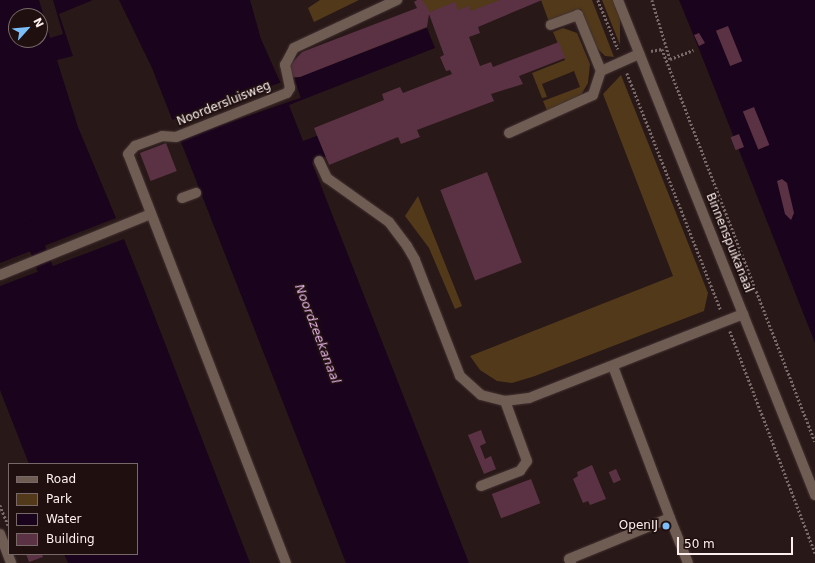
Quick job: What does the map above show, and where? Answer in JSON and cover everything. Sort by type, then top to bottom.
[{"type":"street","name":"Noordersluisweg","points":[[151,214],[144,198],[129,151],[162,136],[176,137],[287,93],[289,80],[285,66],[294,48],[397,0]]},
{"type":"street","name":"Binnenspuikanaal","points":[[618,0],[815,495]]},
{"type":"street","points":[[509,133],[594,95],[601,71],[578,15],[551,26]]},
{"type":"street","points":[[601,71],[639,54]]},
{"type":"street","points":[[319,161],[327,178],[389,222],[407,246],[415,260],[460,376],[481,395],[505,401],[529,398],[743,314]]},
{"type":"street","points":[[182,198],[196,193]]},
{"type":"street","points":[[0,275],[151,214],[286,563]]},
{"type":"street","points":[[613,366],[688,563]]},
{"type":"street","points":[[481,486],[520,470],[527,461],[505,401]]},
{"type":"street","points":[[571,563],[569,559],[670,518]]},
{"type":"street","points":[[0,534],[11,563]]},
{"type":"path","points":[[598,0],[726,321],[815,553]]},
{"type":"path","points":[[652,0],[670,59]]},
{"type":"path","points":[[639,54],[662,49],[815,441]]},
{"type":"path","points":[[666,60],[693,50]]},
{"type":"path","points":[[0,505],[8,525]]},
{"type":"green space","points":[[320,0],[359,0],[314,22],[308,8]]},
{"type":"green space","points":[[421,0],[505,0],[470,14],[457,11],[454,5],[428,15]]},
{"type":"green space","points":[[541,0],[592,0],[614,57],[605,56],[597,48],[581,9],[549,22]]},
{"type":"green space","points":[[602,0],[614,0],[620,15],[620,45]]},
{"type":"green space","points":[[563,28],[577,33],[590,64],[588,83],[581,95],[548,113],[543,101],[580,87],[574,71],[542,84],[547,97],[542,98],[532,73],[565,60],[553,32]]},
{"type":"green space","points":[[621,75],[708,293],[704,311],[535,376],[512,383],[497,381],[480,370],[470,356],[673,276],[603,94]]},
{"type":"green space","points":[[418,196],[462,306],[455,309],[429,248],[405,216]]},
{"type":"water","points":[[0,0],[39,0],[41,8],[8,8],[8,48],[48,48],[48,31],[50,38],[63,34],[53,0],[93,0],[59,14],[73,56],[57,60],[78,127],[116,218],[0,263]]},
{"type":"water","points":[[119,0],[250,0],[261,39],[281,84],[427,28],[435,48],[289,105],[303,141],[319,135],[327,156],[312,163],[469,563],[346,563],[152,68]]},
{"type":"water","points":[[679,0],[815,0],[815,343],[699,49]]},
{"type":"water","points":[[124,239],[250,563],[68,563],[64,555],[138,555],[138,463],[29,463],[0,390],[0,286]]},
{"type":"pier","points":[[294,78],[301,98],[178,140],[171,120]]},
{"type":"building","points":[[417,0],[422,0],[430,12],[455,2],[458,10],[469,6],[471,11],[500,0],[542,0],[478,27],[480,33],[469,37],[480,66],[491,62],[493,67],[559,42],[565,58],[519,76],[523,84],[491,94],[494,101],[417,130],[420,137],[401,144],[398,137],[329,165],[314,128],[384,100],[382,94],[400,87],[403,93],[452,74],[450,70],[446,71],[440,57],[444,55],[429,14],[427,27],[300,77],[290,77],[291,64],[302,52],[417,8],[414,2]]},
{"type":"building","points":[[728,26],[742,61],[730,66],[716,31]]},
{"type":"building","points":[[699,33],[705,43],[699,46],[694,35]]},
{"type":"building","points":[[754,107],[769,145],[758,150],[743,111]]},
{"type":"building","points":[[739,134],[744,147],[736,150],[731,137]]},
{"type":"building","points":[[166,143],[177,171],[151,181],[140,153]]},
{"type":"building","points":[[487,172],[522,263],[475,280],[440,190]]},
{"type":"building","points":[[782,179],[787,183],[794,213],[791,220],[785,214],[777,181]]},
{"type":"building","points":[[481,430],[486,443],[480,446],[485,459],[491,456],[496,469],[484,474],[468,435]]},
{"type":"building","points":[[592,465],[606,499],[590,505],[588,501],[583,503],[573,479],[578,476],[577,472]]},
{"type":"building","points":[[616,469],[621,480],[614,483],[609,472]]},
{"type":"building","points":[[531,479],[540,503],[501,518],[492,494]]},
{"type":"building","points":[[26,555],[42,555],[43,557],[29,562]]},
{"type":"waterway","name":"Noordzeekanaal","points":[[30,229],[53,289]]},
{"type":"place","name":"OpenIJ","points":[[666,526]]}]
